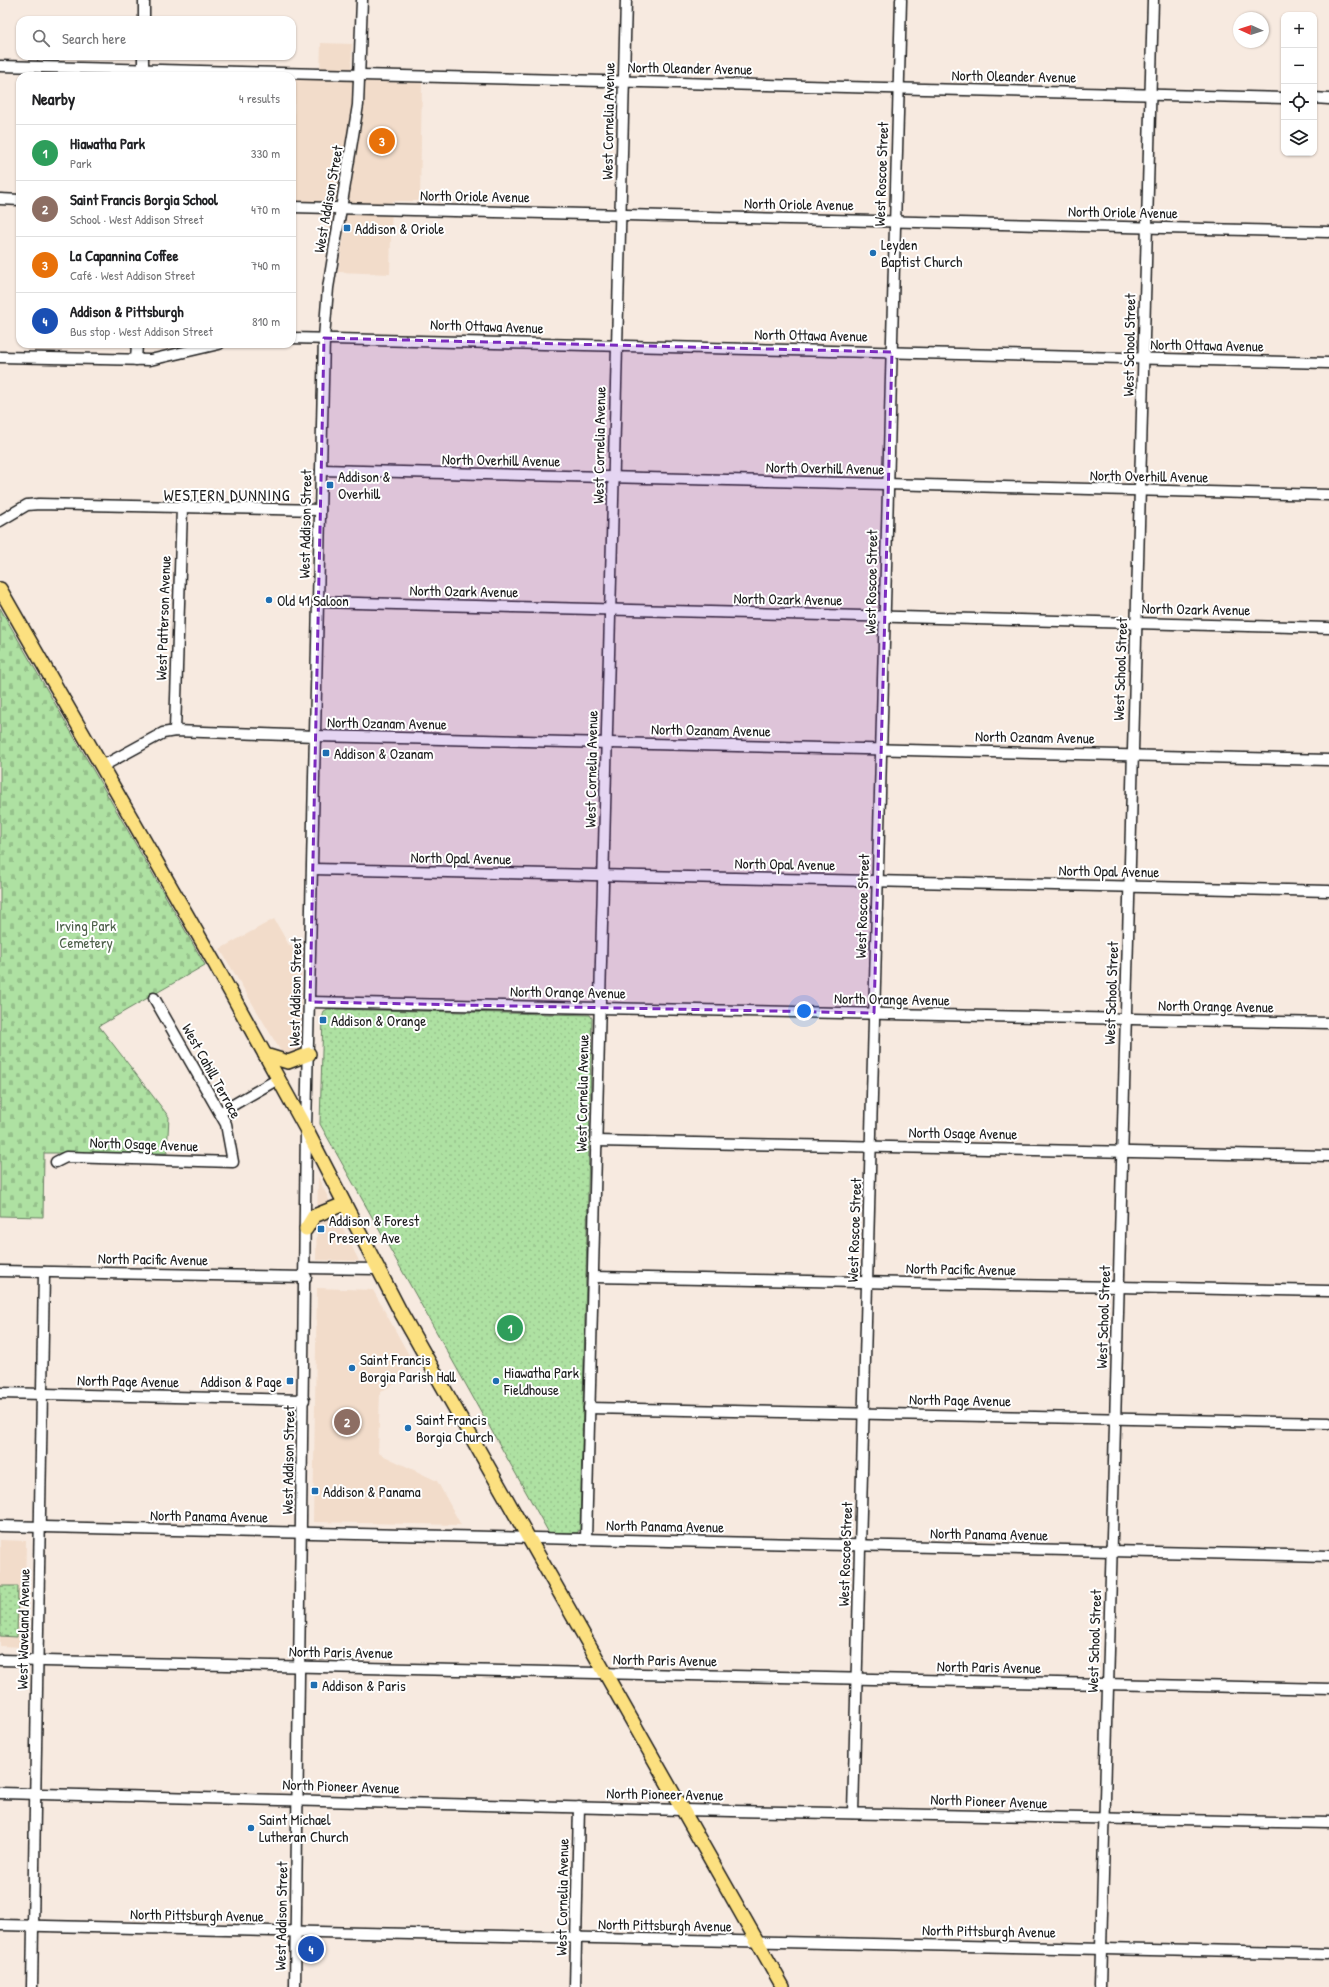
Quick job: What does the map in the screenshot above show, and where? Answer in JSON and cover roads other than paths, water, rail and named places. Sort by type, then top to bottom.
[{"type":"main road","points":[[0,588],[306,1129],[377,1269],[783,1987]]},
{"type":"main road","points":[[265,1055],[288,1062],[309,1054]]},
{"type":"main road","points":[[306,1229],[314,1216],[344,1204]]},
{"type":"street","points":[[144,0],[144,16]]},
{"type":"street","name":"West Addison Street","points":[[295,1987],[306,1273],[306,1129],[309,1054],[324,338],[328,288],[354,137],[360,75],[362,0]]},
{"type":"street","name":"West Cornelia Avenue","points":[[586,1539],[626,0]]},
{"type":"street","name":"West Roscoe Street","points":[[853,1813],[901,0]]},
{"type":"street","name":"West School Street","points":[[1100,1987],[1153,0]]},
{"type":"street","points":[[143,60],[143,72]]},
{"type":"street","name":"North Oleander Avenue","points":[[0,66],[123,72]]},
{"type":"street","name":"North Oleander Avenue","points":[[296,74],[1281,98]]},
{"type":"street","points":[[1317,98],[1329,99]]},
{"type":"street","points":[[0,199],[16,200]]},
{"type":"street","name":"North Oriole Avenue","points":[[296,206],[1329,232]]},
{"type":"street","name":"North Ottawa Avenue","points":[[296,338],[1329,363]]},
{"type":"street","points":[[136,348],[136,360]]},
{"type":"street","points":[[0,357],[150,360],[202,348]]},
{"type":"street","name":"North Overhill Avenue","points":[[321,470],[1329,495]]},
{"type":"street","points":[[0,521],[27,506],[39,504],[320,510]]},
{"type":"street","name":"West Patterson Avenue","points":[[175,731],[182,507]]},
{"type":"street","name":"North Ozark Avenue","points":[[318,602],[1329,628]]},
{"type":"street","name":"North Ozanam Avenue","points":[[101,767],[163,733],[175,731],[316,736],[1133,754],[1329,760]]},
{"type":"street","name":"North Opal Avenue","points":[[313,869],[1329,891]]},
{"type":"street","name":"West Cahill Terrace","points":[[154,998],[221,1112],[226,1124],[233,1162]]},
{"type":"street","name":"North Orange Avenue","points":[[310,1002],[1329,1023]]},
{"type":"street","points":[[221,1112],[278,1079]]},
{"type":"street","name":"North Osage Avenue","points":[[596,1141],[1329,1156]]},
{"type":"street","name":"North Osage Avenue","points":[[56,1162],[66,1157],[233,1162]]},
{"type":"street","name":"North Pacific Avenue","points":[[0,1271],[306,1273],[377,1269]]},
{"type":"street","name":"West Waveland Avenue","points":[[32,1987],[44,1272]]},
{"type":"street","name":"North Pacific Avenue","points":[[593,1277],[1329,1291]]},
{"type":"street","name":"North Page Avenue","points":[[0,1393],[304,1400]]},
{"type":"street","name":"North Page Avenue","points":[[589,1408],[1329,1422]]},
{"type":"street","name":"North Panama Avenue","points":[[0,1526],[1329,1556]]},
{"type":"street","name":"North Paris Avenue","points":[[0,1660],[1329,1689]]},
{"type":"street","name":"North Pioneer Avenue","points":[[0,1793],[298,1799],[1104,1820],[1329,1823]]},
{"type":"street","name":"West Cornelia Avenue","points":[[575,1987],[579,1807]]},
{"type":"street","name":"North Pittsburgh Avenue","points":[[0,1925],[1329,1954]]},
{"type":"place","name":"La Capannina Coffee","points":[[382,141]]},
{"type":"place","name":"Addison & Oriole","points":[[347,228]]},
{"type":"place","name":"Leyden Baptist Church","points":[[873,253]]},
{"type":"place","name":"Addison & Overhill","points":[[330,485]]},
{"type":"place","name":"Old 41 Saloon","points":[[269,600]]},
{"type":"place","name":"Addison & Ozanam","points":[[326,753]]},
{"type":"place","name":"Addison & Orange","points":[[323,1020]]},
{"type":"place","name":"Addison & Forest Preserve Ave","points":[[321,1229]]},
{"type":"place","name":"Hiawatha Park","points":[[510,1328]]},
{"type":"place","name":"Saint Francis Borgia Parish Hall","points":[[352,1368]]},
{"type":"place","name":"Addison & Page","points":[[290,1381]]},
{"type":"place","name":"Hiawatha Park Fieldhouse","points":[[496,1381]]},
{"type":"place","name":"Saint Francis Borgia School","points":[[347,1422]]},
{"type":"place","name":"Saint Francis Borgia Church","points":[[408,1428]]},
{"type":"place","name":"Addison & Panama","points":[[315,1491]]},
{"type":"place","name":"Addison & Paris","points":[[314,1685]]},
{"type":"place","name":"Saint Michael Lutheran Church","points":[[251,1828]]},
{"type":"place","name":"Addison & Pittsburgh","points":[[311,1949]]},
{"type":"district","name":"WESTERN DUNNING","points":[[227,495]]},
{"type":"park label","name":"Irving Park Cemetery","points":[[86,934]]}]
